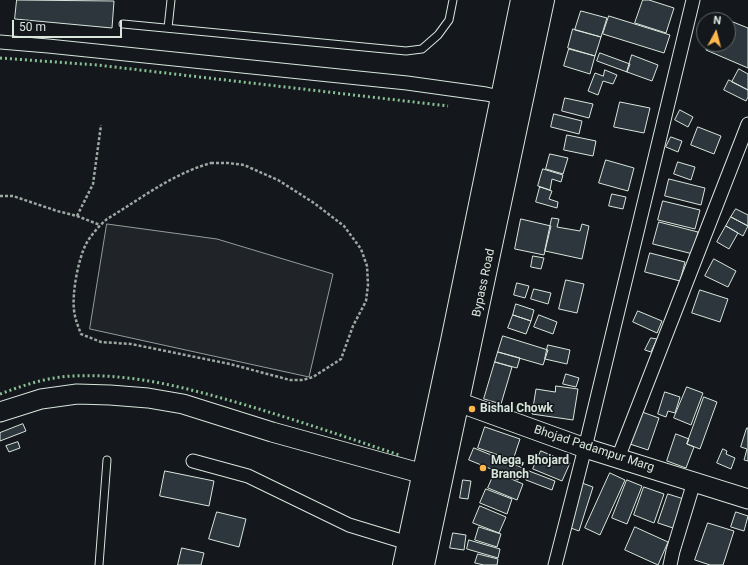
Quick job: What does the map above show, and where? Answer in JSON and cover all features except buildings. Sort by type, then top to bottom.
[{"type":"highway","name":"Bypass Road","points":[[512,100],[522,0]]},
{"type":"highway","name":"Bypass Road","points":[[423,565],[433,476],[512,100],[543,0]]},
{"type":"highway","name":"Bypass Road","points":[[404,565],[408,543],[433,476]]},
{"type":"street","points":[[555,565],[585,448],[693,0]]},
{"type":"street","points":[[0,42],[407,83],[512,100]]},
{"type":"street","points":[[618,458],[748,124]]},
{"type":"street","points":[[0,412],[41,399],[77,394],[148,398],[183,404],[272,432],[433,476]]},
{"type":"street","name":"Bhojad Padampur Marg","points":[[449,400],[585,448],[748,499]]},
{"type":"street","points":[[193,461],[248,476],[349,525],[408,543]]},
{"type":"street","points":[[670,565],[694,482]]},
{"type":"lane","points":[[168,28],[169,0]]},
{"type":"lane","points":[[123,24],[406,51],[422,49],[438,35],[449,20],[453,0]]},
{"type":"lane","points":[[99,565],[107,460]]},
{"type":"path","points":[[77,216],[93,184],[100,125]]},
{"type":"path","points":[[228,162],[244,165],[278,180],[314,203],[344,226],[361,249],[367,266],[368,285],[366,301],[341,359],[313,377],[303,380],[290,380],[230,364],[131,344],[101,342],[81,334],[74,308],[76,279],[80,258],[86,243],[100,225],[164,182],[198,167],[211,163],[228,162]]},
{"type":"path","points":[[0,196],[13,196],[77,216],[100,225]]},
{"type":"shaded area","points":[[107,224],[217,239],[333,274],[309,377],[90,329]]},
{"type":"hedge","points":[[0,58],[97,65],[448,106]]},
{"type":"hedge","points":[[0,394],[36,382],[73,376],[118,377],[141,380],[184,388],[249,406],[399,455]]},
{"type":"place","name":"Bishal Chowk","points":[[472,409]]},
{"type":"place","name":"Mega, Bhojard Branch","points":[[483,468]]}]
